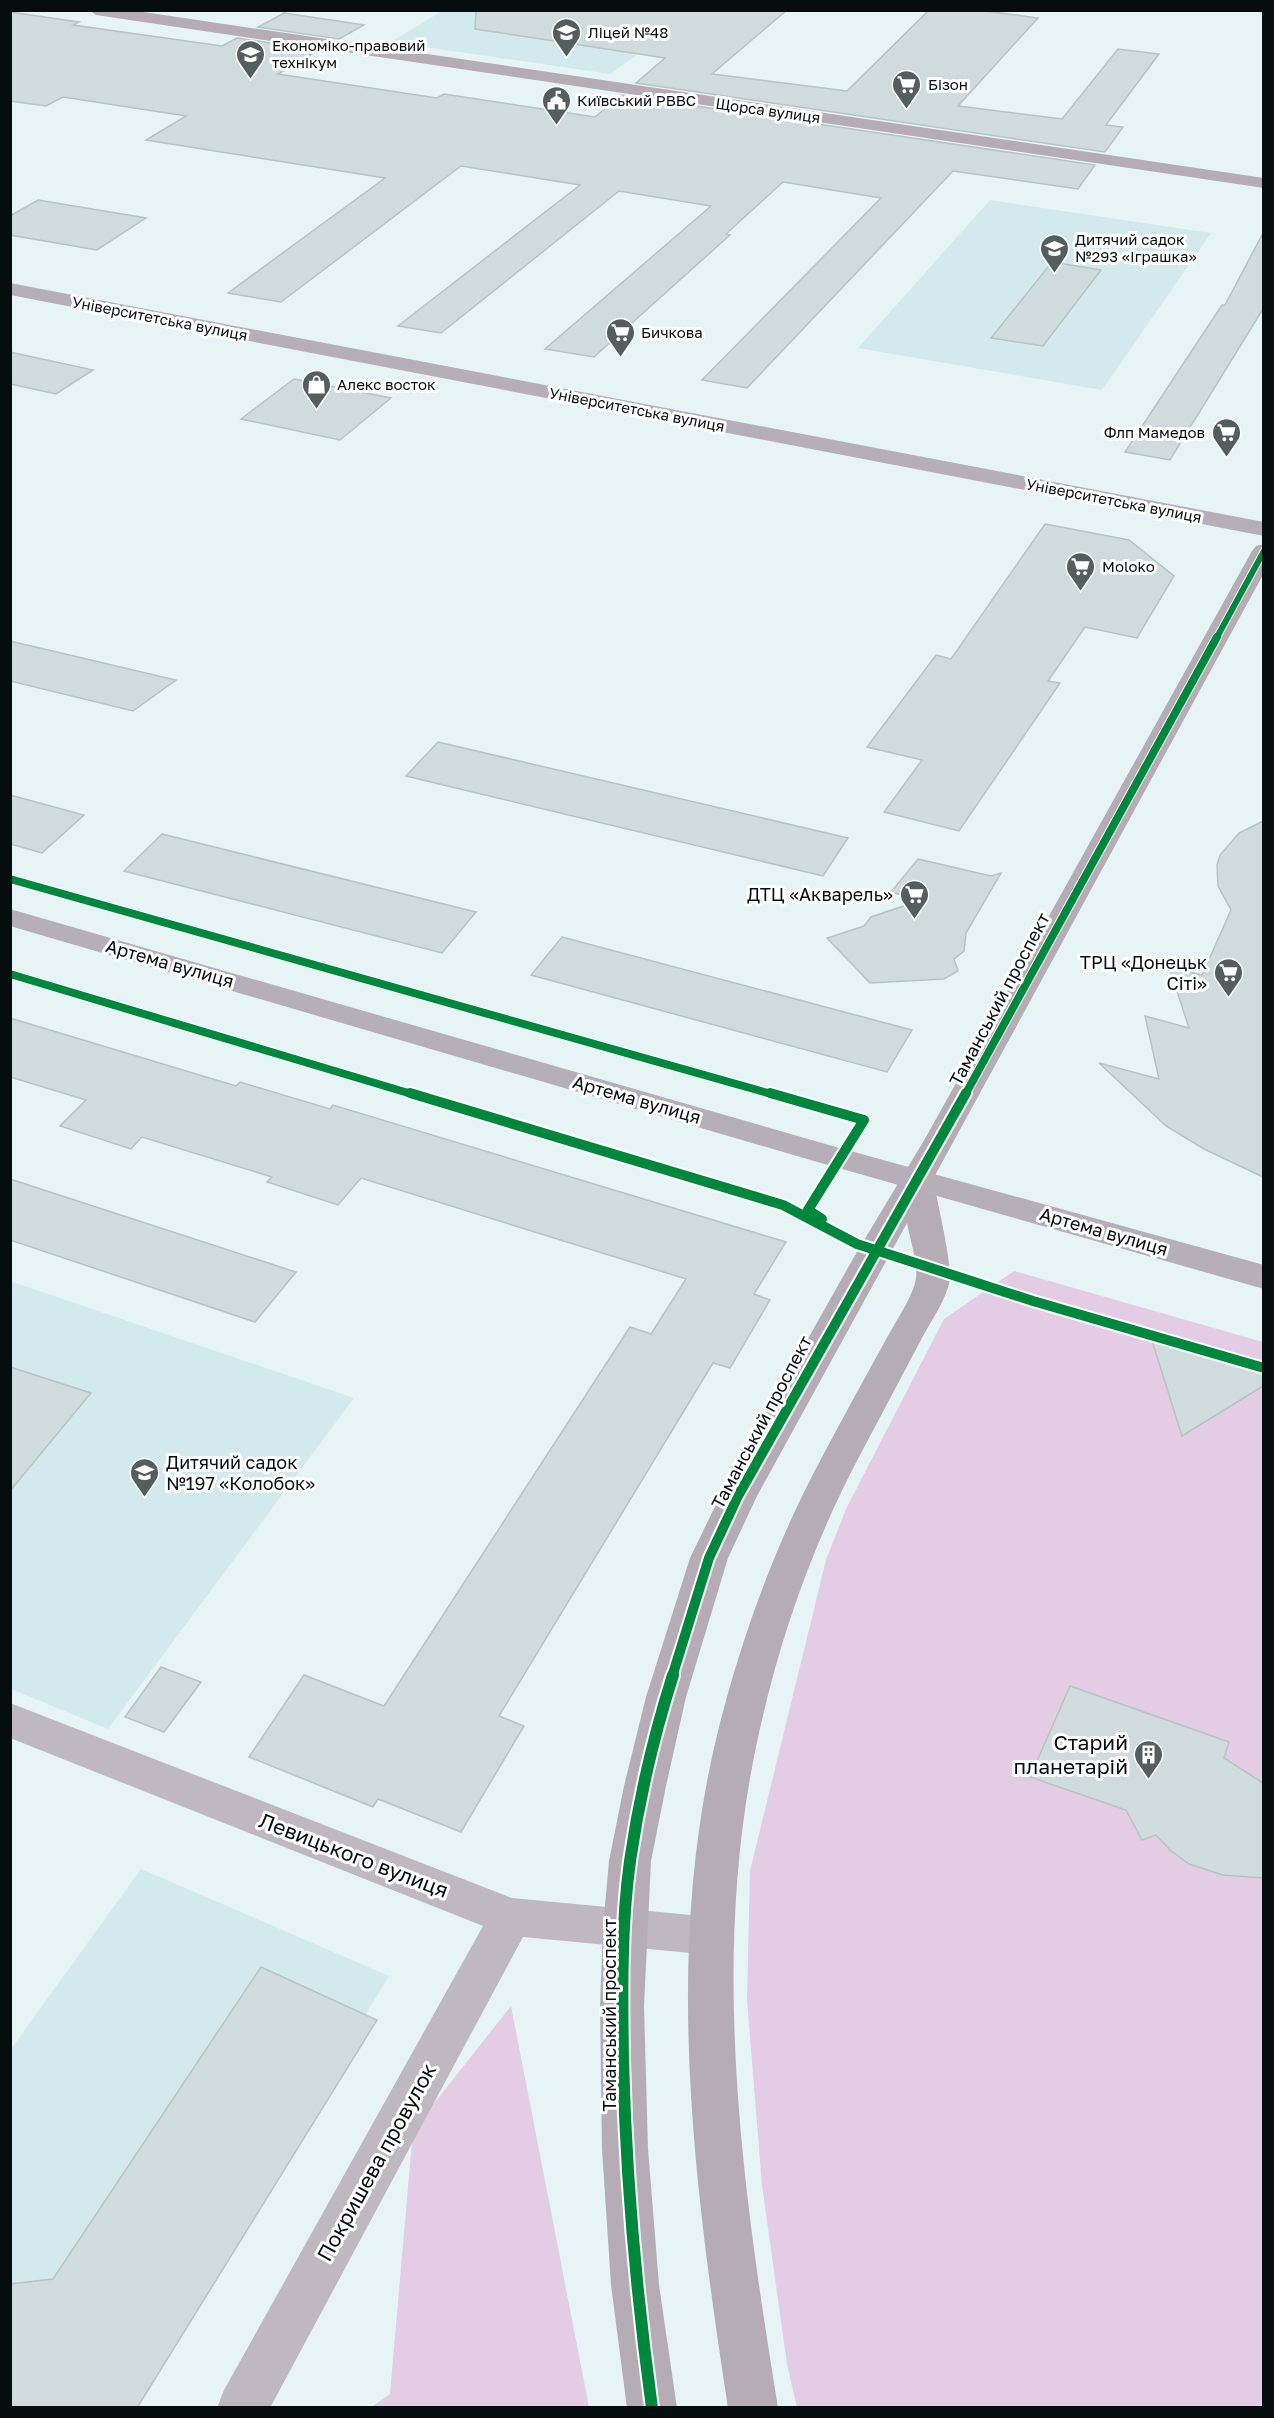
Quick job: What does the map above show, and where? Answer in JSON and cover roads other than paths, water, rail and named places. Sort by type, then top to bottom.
[{"type":"main road","name":"Університетська вулиця","points":[[10,289],[1263,529]]},
{"type":"main road","name":"Артема вулиця","points":[[10,917],[1263,1277]]},
{"type":"street","name":"Щорса вулиця","points":[[96,10],[1263,183]]},
{"type":"street","name":"Таманський проспект","points":[[652,2408],[635,2285],[626,2149],[622,2006],[625,1928],[630,1861],[648,1775],[666,1697],[709,1558],[738,1496],[870,1257],[917,1179],[1263,551]]},
{"type":"street","points":[[753,2408],[728,2242],[712,2080],[711,1936],[722,1817],[738,1734],[762,1644],[789,1564],[838,1461],[920,1310],[933,1279],[917,1179]]},
{"type":"street","name":"Левицького вулиця","points":[[10,1720],[511,1917],[711,1936]]},
{"type":"street","name":"Покришева провулок","points":[[242,2408],[511,1917]]},
{"type":"place","name":"Ліцей №48","points":[[567,58]]},
{"type":"place","name":"Економіко-правовий технікум","points":[[251,80]]},
{"type":"place","name":"Бізон","points":[[907,110]]},
{"type":"place","name":"Київський РВВС","points":[[556,126]]},
{"type":"place","name":"Дитячий садок №293 «Іграшка»","points":[[1054,274]]},
{"type":"place","name":"Бичкова","points":[[620,358]]},
{"type":"place","name":"Алекс восток","points":[[316,410]]},
{"type":"place","name":"Флп Мамедов","points":[[1226,458]]},
{"type":"place","name":"Moloko","points":[[1081,592]]},
{"type":"place","name":"ДТЦ «Акварель»","points":[[914,920]]},
{"type":"place","name":"ТРЦ «Донецьк Сіті»","points":[[1228,998]]},
{"type":"place","name":"Дитячий садок №197 «Колобок»","points":[[145,1498]]},
{"type":"place","name":"Старий планетарій","points":[[1149,1780]]}]
